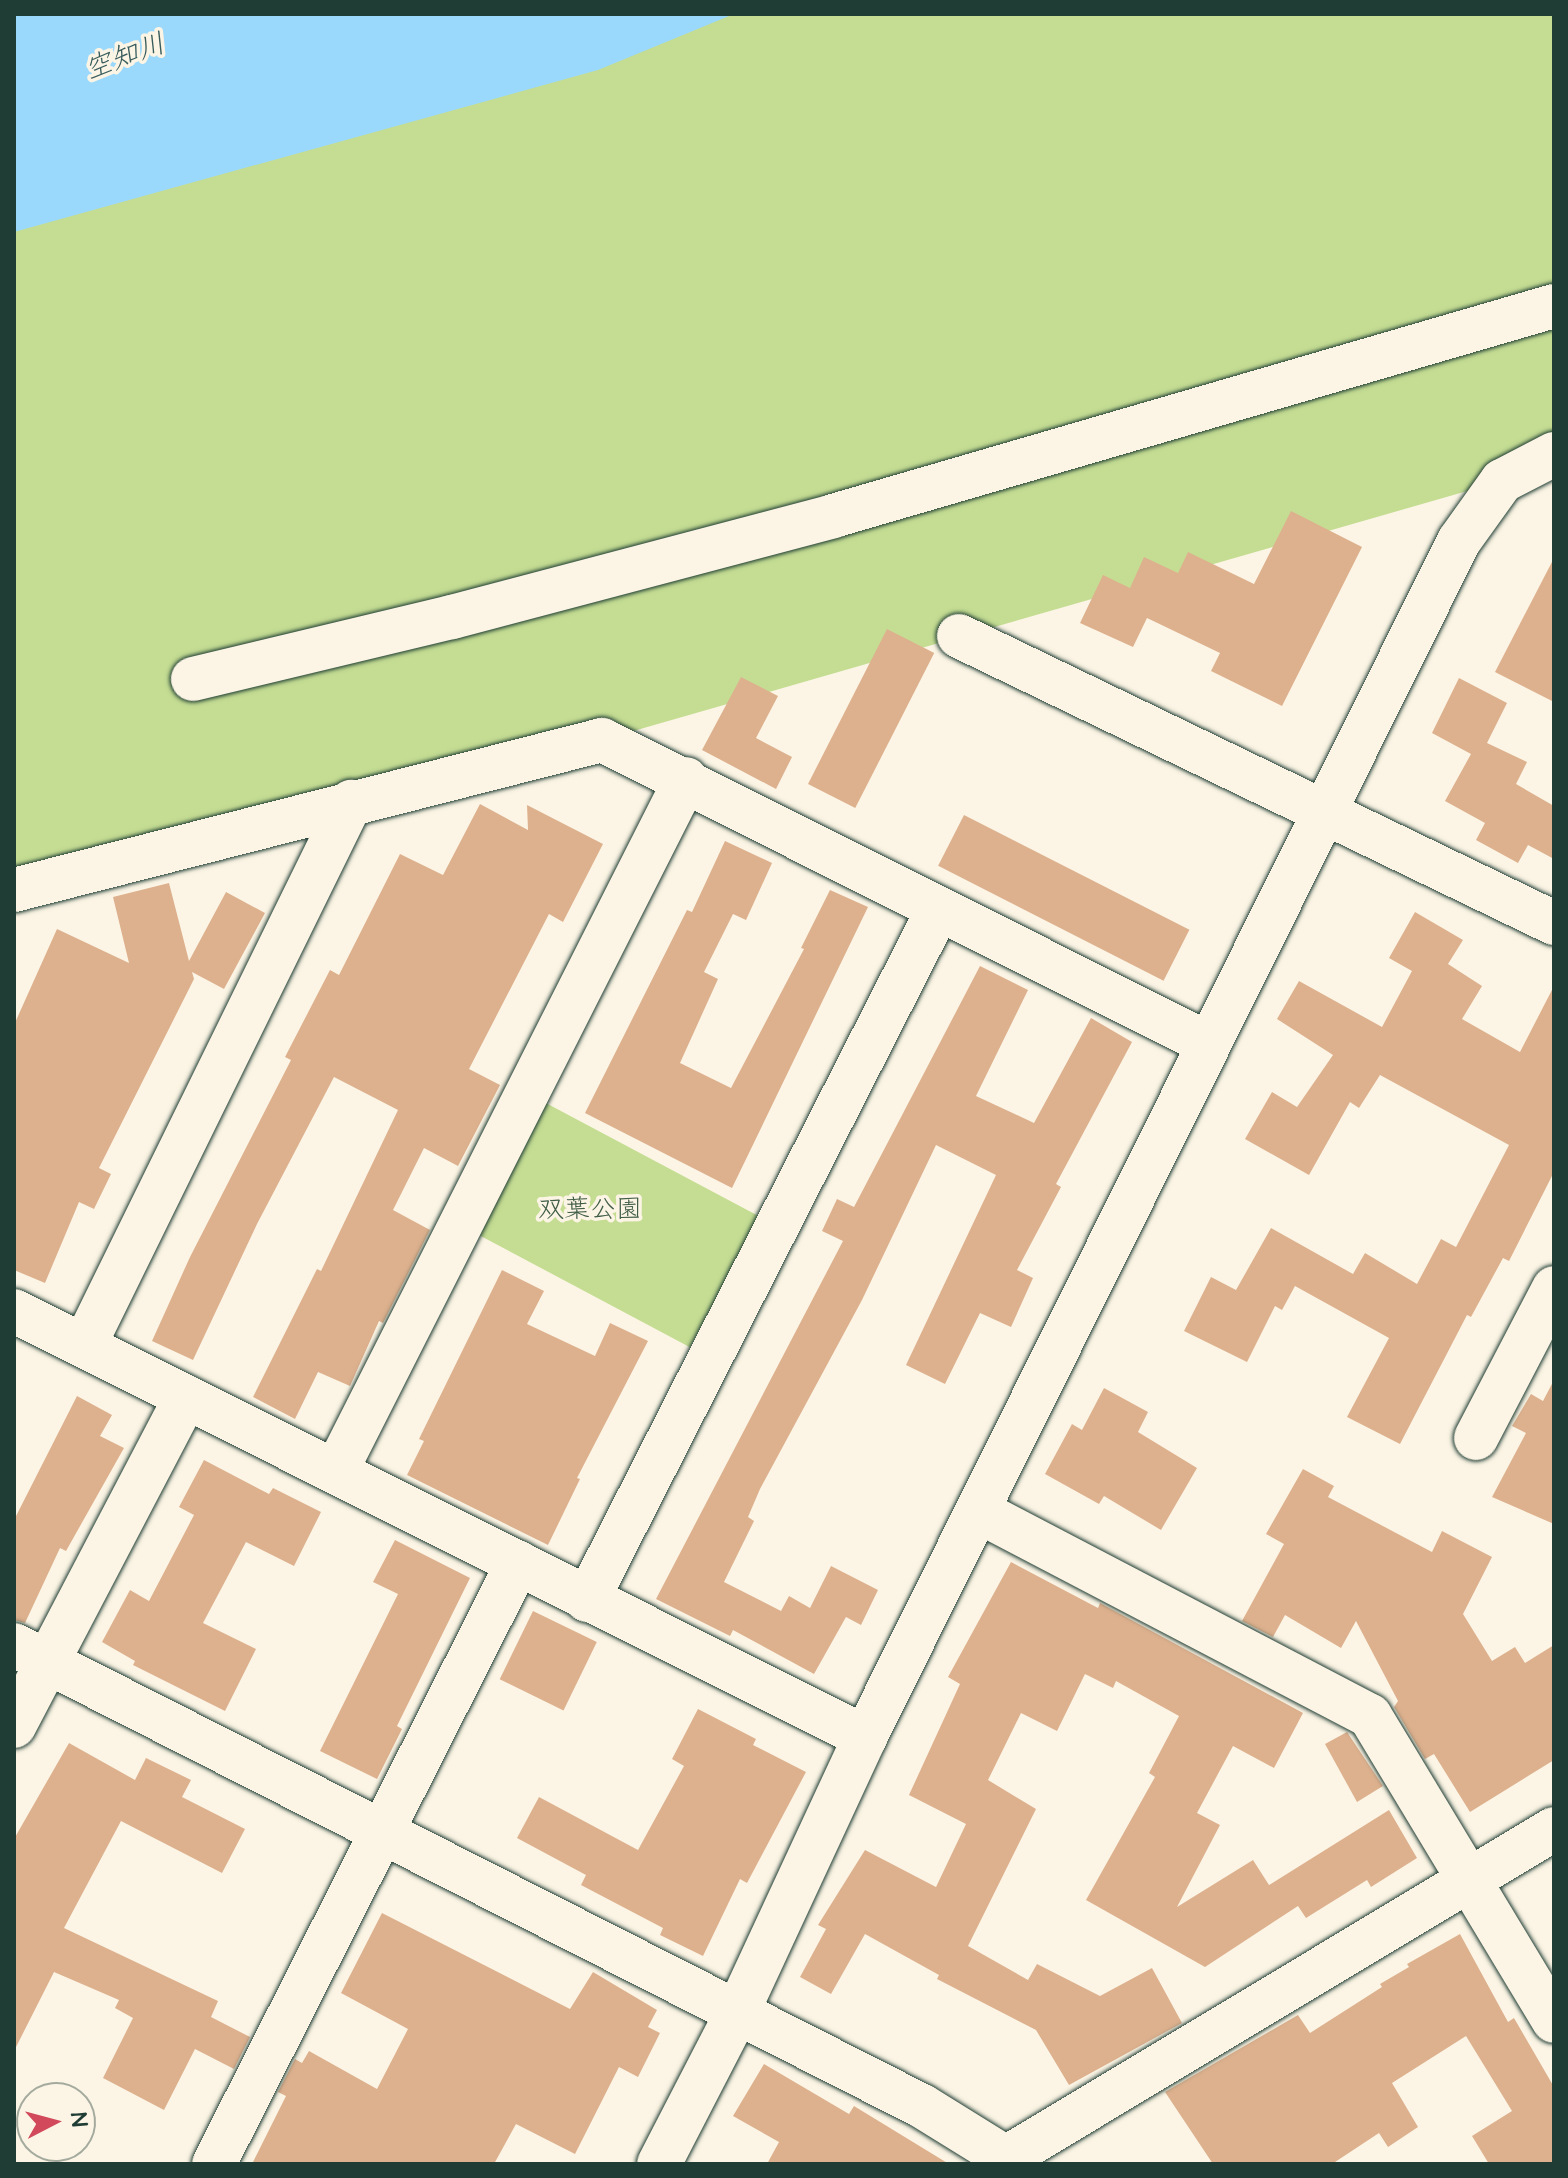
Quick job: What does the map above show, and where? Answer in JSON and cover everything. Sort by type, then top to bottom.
[{"type":"street","points":[[193,679],[452,617],[833,516],[1554,306]]},
{"type":"street","points":[[659,2164],[737,2013],[865,1737],[1459,541],[1502,481],[1554,454]]},
{"type":"street","points":[[959,636],[1554,923]]},
{"type":"street","points":[[14,890],[602,740],[686,779],[1209,1044]]},
{"type":"street","points":[[337,1469],[686,779]]},
{"type":"street","points":[[85,1344],[351,802]]},
{"type":"street","points":[[587,1600],[939,908]]},
{"type":"street","points":[[1476,1438],[1554,1288]]},
{"type":"street","points":[[14,1311],[337,1469],[587,1600],[865,1737]]},
{"type":"street","points":[[14,1726],[30,1653],[186,1397]]},
{"type":"street","points":[[978,1511],[1370,1716],[1554,2021]]},
{"type":"street","points":[[214,2164],[518,1563]]},
{"type":"street","points":[[30,1653],[922,2106],[1007,2161],[1554,1829]]},
{"type":"green space","points":[[653,14],[1554,14],[1554,454],[1502,481],[602,740],[14,890],[14,203]]},
{"type":"green space","name":"双葉公園","points":[[544,1102],[759,1217],[690,1347],[475,1233]]},
{"type":"water","name":"空知川","points":[[14,14],[734,14],[598,70],[14,232]]},
{"type":"building","points":[[1291,511],[1362,547],[1282,706],[1211,671],[1220,653],[1147,618],[1133,647],[1080,623],[1103,575],[1130,588],[1144,557],[1178,573],[1188,552],[1254,584]]},
{"type":"building","points":[[1554,558],[1554,702],[1495,672]]},
{"type":"building","points":[[887,629],[934,653],[855,808],[808,784]]},
{"type":"building","points":[[741,677],[778,696],[756,738],[792,757],[776,789],[702,750]]},
{"type":"building","points":[[1459,678],[1507,703],[1487,743],[1527,762],[1516,784],[1554,806],[1554,859],[1528,845],[1518,863],[1476,840],[1485,823],[1445,801],[1471,754],[1432,733]]},
{"type":"building","points":[[480,804],[528,830],[527,805],[603,844],[563,922],[549,914],[469,1069],[500,1085],[458,1166],[424,1148],[393,1210],[430,1230],[383,1323],[379,1321],[350,1386],[318,1372],[295,1419],[253,1397],[317,1269],[321,1271],[398,1110],[334,1077],[257,1224],[193,1360],[152,1341],[190,1257],[291,1060],[285,1057],[330,970],[339,975],[400,854],[443,875]]},
{"type":"building","points":[[964,815],[1189,930],[1164,981],[938,866]]},
{"type":"building","points":[[725,841],[772,863],[746,920],[733,914],[704,972],[718,979],[680,1063],[731,1088],[804,949],[801,948],[830,890],[868,907],[732,1188],[585,1113],[687,910],[692,912]]},
{"type":"building","points":[[169,883],[189,961],[226,892],[265,913],[224,989],[192,972],[194,979],[99,1168],[111,1174],[94,1209],[79,1202],[45,1283],[14,1270],[14,1025],[57,929],[129,963],[113,897]]},
{"type":"building","points":[[1415,912],[1463,940],[1448,964],[1482,986],[1462,1019],[1520,1052],[1554,986],[1554,1172],[1509,1261],[1503,1258],[1471,1317],[1467,1315],[1400,1444],[1347,1417],[1389,1338],[1295,1286],[1282,1310],[1275,1306],[1247,1362],[1184,1331],[1211,1277],[1236,1290],[1271,1228],[1353,1274],[1365,1253],[1417,1284],[1441,1239],[1456,1247],[1509,1145],[1380,1075],[1359,1108],[1350,1102],[1309,1175],[1245,1139],[1272,1092],[1297,1107],[1333,1055],[1277,1019],[1299,981],[1382,1027],[1412,971],[1389,958]]},
{"type":"building","points":[[980,966],[1028,990],[976,1096],[1034,1123],[1091,1018],[1132,1042],[1056,1184],[1061,1187],[1017,1270],[1033,1278],[1011,1327],[980,1313],[945,1384],[906,1365],[996,1175],[936,1145],[862,1300],[760,1489],[748,1517],[754,1521],[724,1582],[781,1611],[789,1596],[810,1608],[831,1566],[878,1590],[861,1625],[846,1617],[814,1674],[733,1630],[730,1636],[656,1599],[843,1241],[822,1231],[837,1199],[854,1207]]},
{"type":"building","points":[[502,1270],[544,1291],[527,1324],[595,1356],[610,1323],[648,1341],[577,1478],[580,1479],[548,1545],[407,1475],[424,1441],[419,1439]]},
{"type":"building","points":[[1554,1380],[1554,1524],[1492,1497],[1526,1433],[1512,1426],[1531,1394],[1543,1401]]},
{"type":"building","points":[[1104,1388],[1148,1412],[1138,1432],[1197,1468],[1161,1530],[1104,1496],[1099,1504],[1045,1474],[1072,1424],[1082,1430]]},
{"type":"building","points":[[77,1396],[112,1415],[100,1436],[124,1448],[66,1551],[60,1548],[25,1623],[14,1620],[14,1520]]},
{"type":"building","points":[[204,1460],[269,1494],[273,1488],[321,1512],[294,1566],[246,1542],[203,1623],[256,1649],[225,1711],[133,1665],[135,1661],[102,1642],[130,1590],[149,1601],[194,1515],[179,1507]]},
{"type":"building","points":[[1303,1469],[1334,1486],[1328,1497],[1432,1552],[1442,1531],[1492,1557],[1463,1614],[1492,1661],[1515,1647],[1525,1663],[1554,1645],[1554,1760],[1470,1812],[1434,1754],[1425,1759],[1394,1707],[1398,1701],[1356,1621],[1341,1648],[1285,1615],[1273,1637],[1242,1621],[1284,1544],[1266,1534]]},
{"type":"building","points":[[395,1540],[470,1578],[397,1726],[402,1729],[377,1779],[320,1751],[398,1594],[373,1582]]},
{"type":"building","points":[[1011,1562],[1098,1608],[1100,1603],[1303,1713],[1274,1768],[1233,1746],[1197,1813],[1220,1825],[1177,1907],[1253,1860],[1269,1885],[1389,1810],[1417,1858],[1371,1887],[1367,1880],[1306,1918],[1298,1906],[1205,1967],[1086,1900],[1155,1777],[1149,1773],[1179,1716],[1116,1681],[1113,1688],[1085,1674],[1057,1731],[1021,1713],[988,1780],[1036,1809],[968,1946],[1028,1980],[1037,1964],[1100,1996],[1152,1968],[1182,2023],[1069,2085],[1036,2030],[937,1979],[939,1975],[865,1934],[831,1994],[800,1977],[826,1929],[818,1925],[865,1850],[936,1887],[966,1824],[909,1795],[960,1684],[948,1677]]},
{"type":"building","points":[[533,1611],[597,1642],[563,1710],[500,1679]]},
{"type":"building","points":[[698,1709],[756,1739],[753,1745],[806,1772],[747,1883],[740,1879],[703,1956],[660,1935],[663,1928],[581,1885],[586,1875],[517,1838],[539,1797],[638,1850],[684,1766],[672,1759]]},
{"type":"building","points":[[1347,1732],[1383,1786],[1357,1802],[1325,1744]]},
{"type":"building","points":[[69,1743],[135,1780],[146,1758],[191,1780],[182,1797],[245,1829],[222,1873],[121,1821],[64,1928],[218,2001],[211,2017],[250,2037],[234,2069],[195,2049],[164,2110],[103,2078],[133,2018],[115,2008],[119,2000],[54,1972],[14,2051],[14,1839]]},
{"type":"building","points":[[382,1913],[570,2009],[593,1972],[657,2010],[648,2027],[660,2033],[638,2077],[619,2067],[575,2154],[516,2124],[494,2164],[252,2164],[286,2096],[278,2092],[295,2059],[302,2063],[309,2051],[377,2089],[408,2029],[341,1993]]},
{"type":"building","points":[[1460,1934],[1508,2022],[1514,2018],[1554,2087],[1554,2164],[1489,2164],[1472,2136],[1512,2111],[1466,2036],[1392,2083],[1418,2127],[1388,2147],[1379,2133],[1332,2164],[1213,2164],[1165,2092],[1298,2015],[1310,2033],[1382,1987],[1380,1984],[1409,1967],[1407,1964]]},
{"type":"building","points":[[764,2064],[849,2114],[854,2106],[949,2164],[767,2164],[779,2142],[733,2116]]}]
